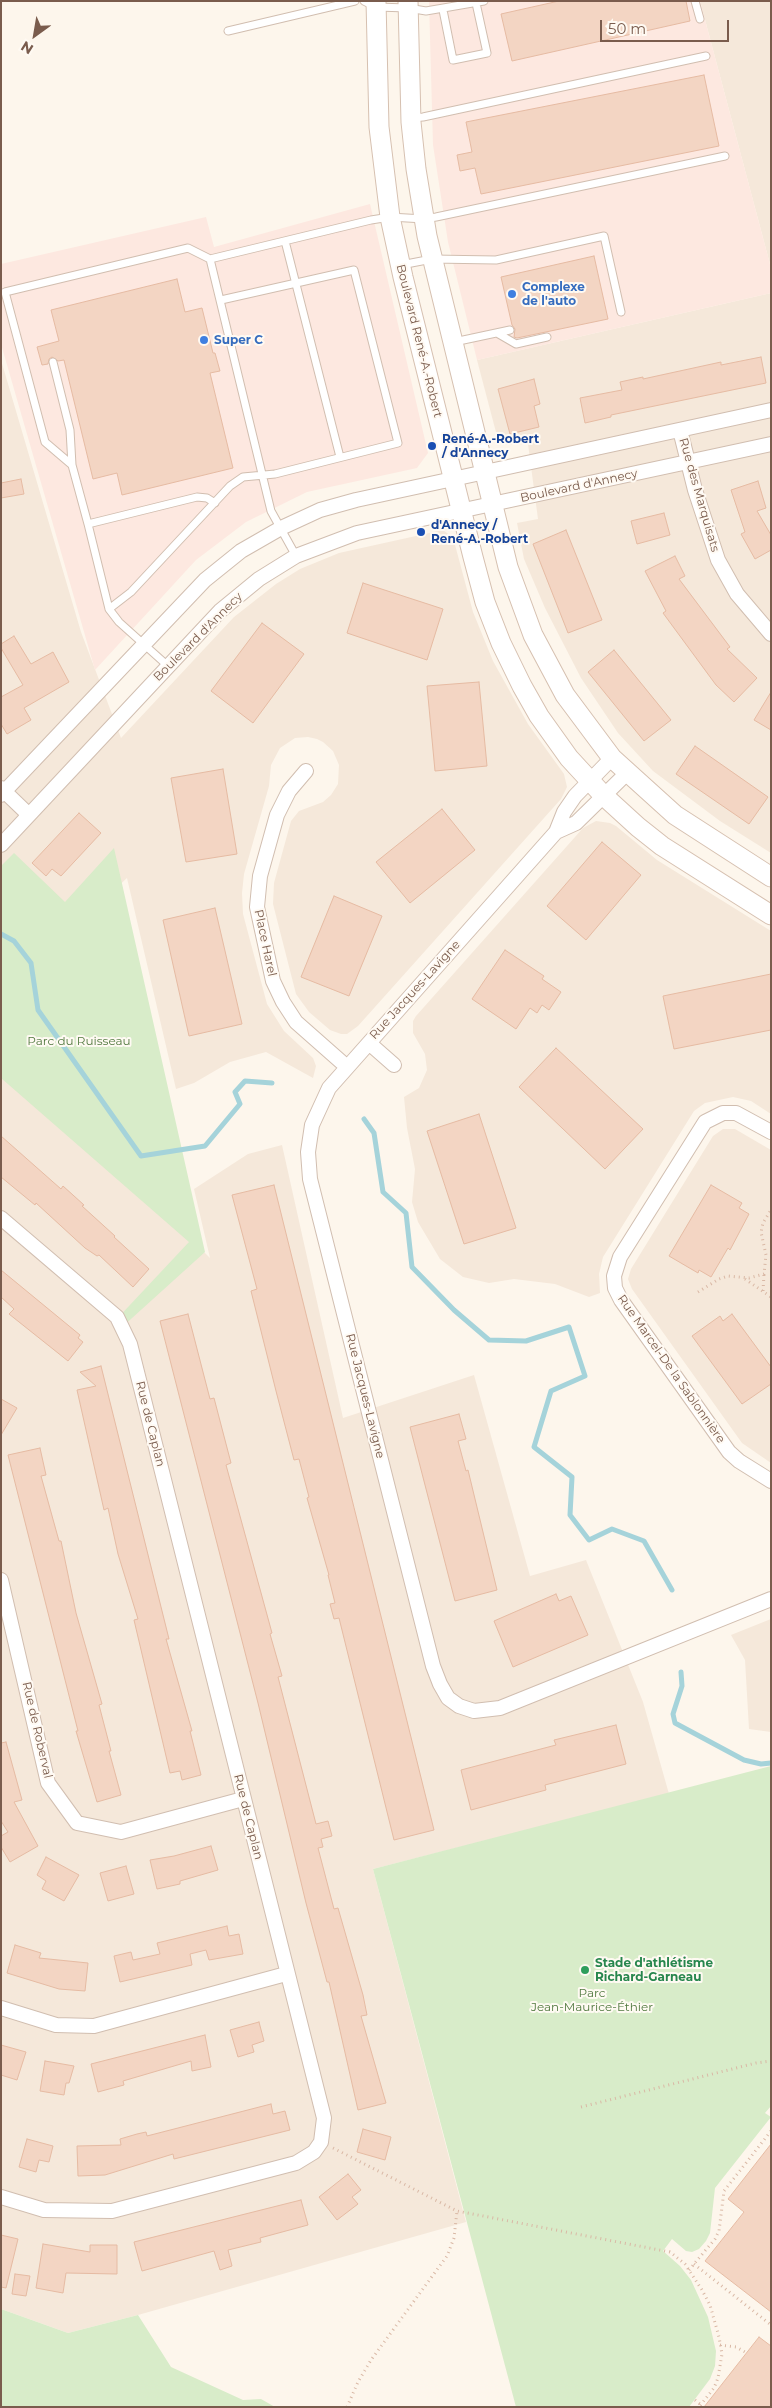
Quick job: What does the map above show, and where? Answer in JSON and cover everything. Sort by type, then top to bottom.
[{"type":"street","name":"Boulevard René-A.-Robert","points":[[372,3],[379,128],[390,217],[485,602],[507,657],[539,716],[570,758],[604,796],[662,846],[771,915]]},
{"type":"street","points":[[408,5],[410,118],[424,219],[452,343],[492,504],[513,583],[533,636],[565,695],[612,758],[675,815],[771,877]]},
{"type":"street","points":[[29,815],[2,791],[217,570],[241,551],[280,528],[320,510],[348,502],[771,410]]},
{"type":"street","name":"Rue des Marquisats","points":[[680,430],[718,560],[737,594],[771,634]]},
{"type":"street","name":"Boulevard d'Annecy","points":[[1,845],[168,666],[240,593],[296,556],[342,537],[771,444]]},
{"type":"street","name":"Rue Jacques-Lavigne","points":[[612,758],[589,780],[564,812],[556,832],[329,1088],[312,1125],[308,1152],[310,1179],[433,1666],[443,1692],[454,1703],[466,1709],[483,1711],[500,1708],[771,1599]]},
{"type":"street","name":"Place Harel","points":[[306,771],[289,791],[277,815],[260,876],[257,907],[273,981],[283,1002],[300,1026],[347,1067]]},
{"type":"street","name":"Rue Jacques-Lavigne","points":[[556,832],[576,823],[627,773]]},
{"type":"street","points":[[369,1043],[394,1065]]},
{"type":"street","name":"Rue Marcel-De la Sablonnière","points":[[771,1132],[736,1113],[723,1113],[706,1122],[620,1257],[614,1276],[615,1288],[621,1300],[729,1452],[739,1461],[771,1481]]},
{"type":"street","name":"Rue de Caplan","points":[[1,1218],[117,1317],[130,1344],[286,1974],[324,2118],[321,2142],[314,2152],[296,2163],[112,2211],[44,2210],[1,2197]]},
{"type":"street","name":"Rue de Roberval","points":[[1,1580],[48,1783],[77,1822],[121,1832],[243,1799]]},
{"type":"street","points":[[1,2008],[56,2024],[94,2026],[286,1974]]},
{"type":"lane","points":[[228,31],[355,1]]},
{"type":"lane","points":[[695,1],[700,19]]},
{"type":"lane","points":[[372,3],[408,5],[426,11],[443,10],[458,4],[480,2],[488,53],[453,60],[443,10]]},
{"type":"lane","points":[[410,118],[423,117],[706,56]]},
{"type":"lane","points":[[72,466],[45,442],[5,292],[188,248],[210,259],[390,217],[424,219],[725,156]]},
{"type":"lane","points":[[401,266],[432,259],[496,260],[604,236],[621,312]]},
{"type":"lane","points":[[285,241],[340,457]]},
{"type":"lane","points":[[210,259],[271,511],[296,556]]},
{"type":"lane","points":[[109,609],[131,592],[236,482],[250,475],[275,474],[398,443],[354,270],[221,300]]},
{"type":"lane","points":[[452,343],[510,330]]},
{"type":"lane","points":[[497,333],[516,344],[548,337]]},
{"type":"lane","points":[[53,362],[70,430],[72,466],[109,609],[113,616],[168,666]]},
{"type":"lane","points":[[88,524],[197,497],[207,498],[215,503]]},
{"type":"path","points":[[763,1291],[766,1255],[761,1232],[763,1223],[771,1210]]},
{"type":"path","points":[[698,1292],[719,1279],[728,1276],[749,1278],[764,1274]]},
{"type":"path","points":[[743,1278],[771,1297]]},
{"type":"path","points":[[581,2107],[756,2062],[771,2061]]},
{"type":"path","points":[[689,2270],[719,2232],[724,2191],[771,2131]]},
{"type":"path","points":[[333,2148],[457,2211],[664,2250],[689,2270],[710,2306],[720,2345],[721,2367],[718,2378],[700,2406],[695,2400]]},
{"type":"path","points":[[347,2407],[358,2382],[371,2360],[447,2256],[454,2238],[457,2211]]},
{"type":"path","points":[[694,2264],[771,2325]]},
{"type":"path","points":[[720,2345],[736,2347],[747,2353]]},
{"type":"shaded area","points":[[429,1],[700,1],[771,268],[771,293],[477,360],[448,242],[433,145]]},
{"type":"shaded area","points":[[700,1],[771,1],[771,268]]},
{"type":"shaded area","points":[[370,204],[428,453],[417,468],[307,492],[246,522],[196,560],[95,670],[1,344],[1,264],[206,217],[214,247]]},
{"type":"shaded area","points":[[771,293],[771,853],[720,821],[653,771],[618,733],[581,678],[545,608],[524,559],[517,523],[538,519],[528,444],[502,445],[497,436],[477,360]]},
{"type":"shaded area","points":[[1,360],[81,632],[121,738],[234,617],[276,584],[300,569],[339,553],[443,530],[454,541],[473,612],[493,661],[528,724],[564,774],[567,787],[561,799],[358,1026],[347,1034],[341,1034],[330,1030],[309,1012],[296,994],[273,904],[274,883],[291,821],[299,811],[323,802],[331,795],[338,784],[339,765],[333,751],[317,739],[308,737],[295,738],[280,748],[271,765],[269,786],[244,874],[242,893],[243,914],[267,1004],[284,1031],[313,1058],[316,1066],[313,1078],[266,1052],[230,1062],[194,1083],[176,1089],[127,878],[1,996]]},
{"type":"shaded area","points":[[596,821],[616,826],[657,860],[771,931],[771,1114],[751,1101],[733,1097],[705,1103],[694,1111],[603,1257],[599,1274],[600,1293],[589,1297],[555,1284],[514,1279],[489,1283],[463,1277],[440,1259],[418,1222],[412,1202],[415,1169],[407,1128],[404,1097],[419,1088],[427,1070],[425,1054],[413,1033],[413,1021],[416,1016],[583,828]]},
{"type":"shaded area","points":[[1,1049],[210,1258],[194,1189],[248,1154],[282,1145],[343,1418],[474,1375],[530,1576],[586,1560],[643,1702],[669,1794],[373,1869],[466,2222],[68,2333],[1,2309]]},
{"type":"shaded area","points":[[723,1129],[735,1129],[771,1150],[771,1463],[742,1443],[632,1289],[628,1279],[631,1269],[713,1136]]},
{"type":"shaded area","points":[[771,1619],[771,1732],[749,1729],[745,1660],[731,1635]]},
{"type":"green space","name":"Parc du Ruisseau","points":[[114,848],[205,1252],[121,1328],[114,1322],[189,1242],[1,1078],[1,866],[14,853],[65,902]]},
{"type":"green space","name":"Parc Jean-Maurice-Éthier","points":[[771,1766],[771,2106],[765,2113],[771,2117],[715,2188],[710,2233],[706,2241],[699,2249],[692,2252],[686,2251],[672,2239],[663,2251],[680,2266],[691,2280],[708,2317],[716,2351],[715,2366],[710,2379],[689,2407],[516,2407],[373,1869]]},
{"type":"green space","points":[[1,2309],[68,2333],[138,2315],[171,2367],[243,2400],[261,2399],[275,2407],[1,2407]]},
{"type":"building","points":[[559,1],[686,1],[690,21],[512,61],[501,14]]},
{"type":"building","points":[[704,75],[719,146],[481,194],[475,168],[460,171],[457,155],[472,152],[466,122]]},
{"type":"building","points":[[594,256],[608,319],[517,338],[514,337],[515,329],[512,325],[501,277]]},
{"type":"building","points":[[177,279],[185,312],[202,308],[213,353],[215,353],[220,371],[210,373],[233,468],[122,495],[117,473],[93,479],[64,360],[58,361],[52,357],[49,359],[48,364],[42,365],[37,347],[59,341],[51,310]]},
{"type":"building","points":[[761,357],[766,383],[611,415],[611,417],[585,423],[580,398],[622,390],[620,382],[643,377],[643,379],[721,362],[721,365]]},
{"type":"building","points":[[534,379],[540,404],[534,406],[539,427],[510,434],[498,389]]},
{"type":"building","points":[[21,479],[24,494],[1,498],[1,483]]},
{"type":"building","points":[[758,481],[766,508],[757,511],[771,535],[771,550],[755,559],[741,534],[745,532],[731,490]]},
{"type":"building","points":[[664,513],[670,535],[637,544],[631,521]]},
{"type":"building","points":[[566,530],[602,620],[568,633],[533,544]]},
{"type":"building","points":[[675,556],[685,576],[679,579],[730,647],[727,649],[757,678],[734,702],[716,685],[663,613],[666,611],[645,571]]},
{"type":"building","points":[[363,583],[443,609],[427,660],[347,633]]},
{"type":"building","points":[[262,623],[304,654],[253,723],[211,691]]},
{"type":"building","points":[[14,636],[31,664],[53,652],[69,682],[24,708],[31,720],[7,734],[1,724],[1,697],[23,685],[1,648],[1,644]]},
{"type":"building","points":[[614,650],[671,720],[644,741],[588,672]]},
{"type":"building","points":[[479,682],[487,766],[435,771],[427,686]]},
{"type":"building","points":[[771,692],[771,730],[754,720]]},
{"type":"building","points":[[695,746],[768,797],[749,824],[676,774]]},
{"type":"building","points":[[223,769],[237,854],[186,862],[171,778]]},
{"type":"building","points":[[442,809],[475,850],[410,903],[376,862]]},
{"type":"building","points":[[79,813],[101,833],[61,876],[52,869],[46,876],[32,863]]},
{"type":"building","points":[[602,842],[641,875],[586,940],[547,906]]},
{"type":"building","points":[[334,896],[382,916],[349,996],[301,977]]},
{"type":"building","points":[[215,908],[242,1024],[189,1036],[163,920]]},
{"type":"building","points":[[505,950],[544,976],[542,979],[561,992],[549,1010],[542,1005],[537,1013],[530,1008],[516,1029],[472,999]]},
{"type":"building","points":[[771,974],[771,1030],[674,1049],[663,996]]},
{"type":"building","points":[[556,1048],[643,1129],[605,1169],[519,1087]]},
{"type":"building","points":[[479,1114],[516,1228],[464,1244],[427,1131]]},
{"type":"building","points":[[1,1136],[61,1189],[63,1186],[149,1269],[133,1287],[99,1255],[97,1256],[85,1248],[36,1203],[35,1205],[1,1177]]},
{"type":"building","points":[[274,1185],[434,1830],[394,1840],[339,1618],[334,1619],[330,1604],[335,1603],[307,1498],[309,1497],[299,1459],[294,1460],[276,1391],[251,1291],[257,1289],[232,1195]]},
{"type":"building","points":[[711,1185],[742,1203],[739,1208],[749,1214],[730,1250],[728,1248],[711,1277],[699,1270],[698,1273],[669,1256]]},
{"type":"building","points":[[1,1270],[80,1335],[78,1338],[83,1342],[68,1361],[9,1314],[14,1309],[1,1297]]},
{"type":"building","points":[[188,1314],[210,1399],[214,1398],[231,1463],[226,1465],[272,1633],[270,1634],[282,1676],[278,1677],[316,1824],[328,1821],[332,1836],[321,1839],[323,1847],[318,1848],[334,1909],[338,1908],[363,1995],[367,2015],[361,2016],[386,2103],[358,2110],[329,1982],[327,1982],[306,1903],[258,1703],[160,1321]]},
{"type":"building","points":[[732,1314],[771,1367],[771,1384],[742,1404],[692,1336],[720,1316],[723,1321]]},
{"type":"building","points":[[101,1366],[169,1639],[166,1639],[192,1731],[190,1731],[201,1775],[182,1780],[180,1771],[170,1773],[134,1620],[138,1619],[118,1554],[108,1508],[104,1510],[77,1390],[96,1386],[80,1372]]},
{"type":"building","points":[[1,1399],[17,1408],[1,1435]]},
{"type":"building","points":[[459,1414],[466,1439],[458,1441],[466,1471],[468,1470],[497,1590],[455,1601],[410,1427]]},
{"type":"building","points":[[40,1448],[46,1475],[41,1476],[59,1541],[61,1541],[76,1613],[102,1704],[99,1705],[121,1795],[97,1802],[76,1731],[78,1731],[8,1455]]},
{"type":"building","points":[[556,1594],[559,1601],[571,1596],[588,1635],[513,1667],[494,1621]]},
{"type":"building","points":[[616,1725],[626,1764],[545,1785],[546,1790],[471,1810],[461,1770],[556,1745],[554,1740]]},
{"type":"building","points":[[6,1742],[22,1800],[14,1802],[38,1846],[10,1862],[1,1847],[1,1836],[8,1832],[1,1821],[1,1743]]},
{"type":"building","points":[[211,1846],[218,1870],[180,1881],[180,1884],[157,1889],[150,1860]]},
{"type":"building","points":[[46,1857],[79,1875],[64,1901],[42,1889],[46,1881],[37,1875]]},
{"type":"building","points":[[126,1866],[134,1894],[108,1901],[100,1873]]},
{"type":"building","points":[[227,1926],[229,1936],[239,1934],[243,1954],[209,1960],[206,1950],[190,1954],[192,1965],[120,1982],[114,1956],[131,1952],[133,1960],[160,1954],[157,1943]]},
{"type":"building","points":[[15,1945],[41,1953],[39,1958],[88,1963],[85,1991],[59,1989],[7,1973]]},
{"type":"building","points":[[259,2022],[264,2041],[252,2045],[254,2052],[238,2057],[230,2030]]},
{"type":"building","points":[[205,2035],[211,2067],[192,2071],[191,2061],[123,2081],[124,2085],[98,2092],[91,2064]]},
{"type":"building","points":[[1,2045],[26,2052],[17,2080],[1,2075]]},
{"type":"building","points":[[45,2061],[74,2066],[69,2083],[66,2083],[64,2095],[40,2091]]},
{"type":"building","points":[[271,2104],[273,2114],[285,2111],[290,2130],[174,2159],[173,2154],[105,2175],[78,2176],[77,2146],[121,2145],[120,2139],[137,2134],[146,2132],[147,2136]]},
{"type":"building","points":[[363,2129],[391,2137],[385,2160],[357,2152]]},
{"type":"building","points":[[27,2139],[53,2146],[49,2162],[39,2160],[36,2172],[19,2167]]},
{"type":"building","points":[[771,2144],[771,2312],[705,2261],[744,2212],[728,2199]]},
{"type":"building","points":[[348,2174],[361,2190],[352,2197],[358,2204],[337,2220],[319,2197]]},
{"type":"building","points":[[301,2200],[308,2225],[260,2238],[261,2242],[228,2250],[232,2266],[220,2270],[214,2251],[142,2271],[134,2242]]},
{"type":"building","points":[[1,2235],[18,2239],[6,2288],[1,2287]]},
{"type":"building","points":[[43,2244],[90,2252],[90,2245],[117,2245],[117,2274],[66,2273],[63,2293],[36,2288]]},
{"type":"building","points":[[15,2274],[30,2276],[26,2296],[12,2294]]},
{"type":"building","points":[[759,2337],[771,2346],[771,2407],[704,2407]]},
{"type":"waterway","points":[[1,934],[14,941],[31,963],[38,1010],[141,1156],[205,1146],[240,1104],[235,1092],[245,1081],[272,1083]]},
{"type":"waterway","points":[[364,1119],[374,1133],[383,1192],[406,1213],[412,1267],[454,1310],[489,1340],[526,1341],[569,1327],[585,1376],[551,1391],[534,1447],[572,1477],[570,1515],[589,1540],[612,1529],[644,1541],[672,1590]]},
{"type":"waterway","points":[[681,1672],[682,1686],[673,1714],[675,1723],[744,1760],[761,1764],[771,1763]]},
{"type":"place","name":"Complexe de l'auto","points":[[512,294]]},
{"type":"place","name":"Super C","points":[[204,340]]},
{"type":"place","name":"René-A.-Robert / d'Annecy","points":[[432,446]]},
{"type":"place","name":"d'Annecy / René-A.-Robert","points":[[421,532]]},
{"type":"place","name":"Stade d'athlétisme Richard-Garneau","points":[[585,1970]]}]
